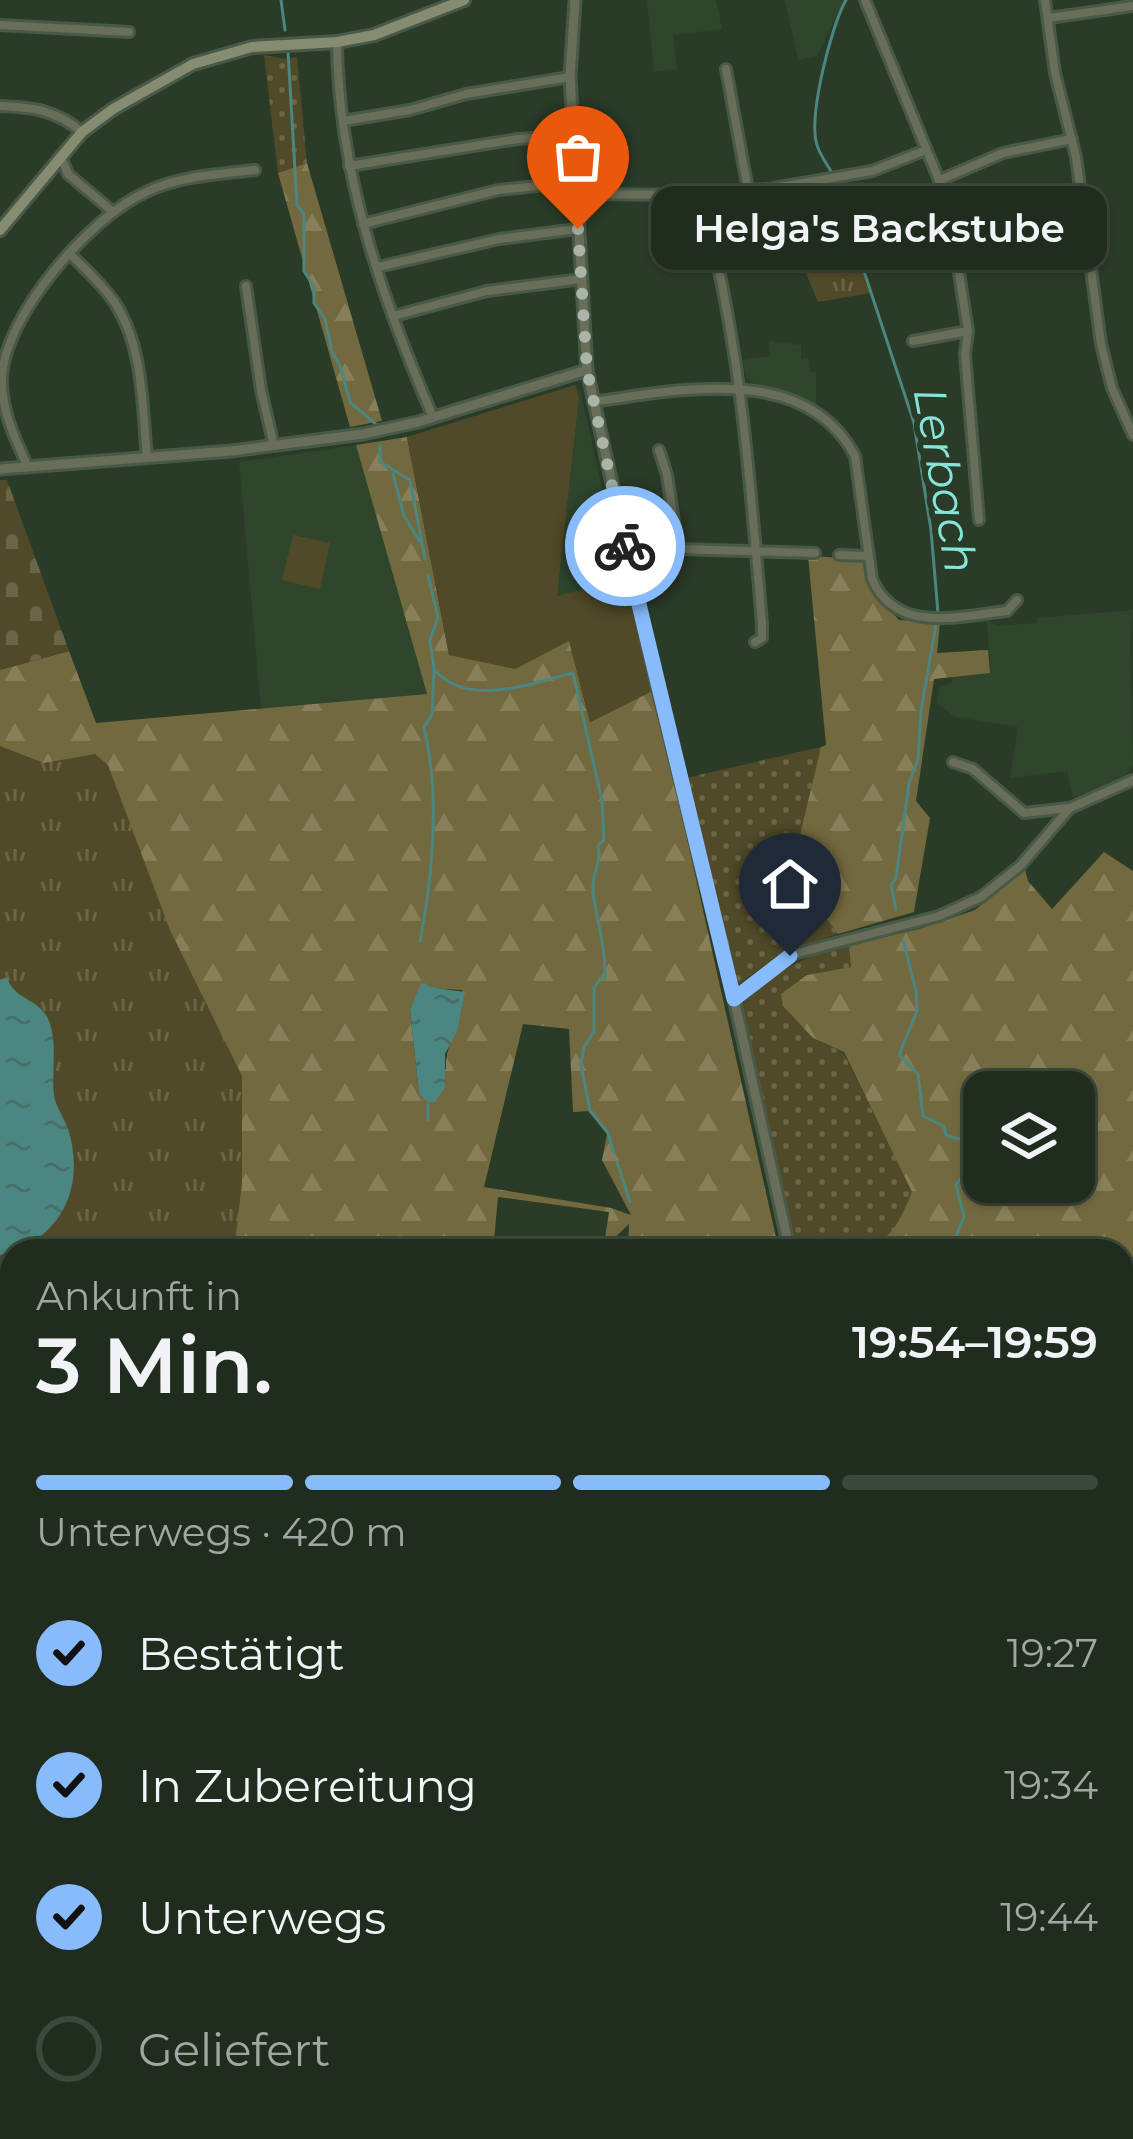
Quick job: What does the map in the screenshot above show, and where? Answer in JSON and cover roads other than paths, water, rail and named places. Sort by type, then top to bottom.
[{"type":"main road","points":[[0,230],[82,132],[193,64],[252,47],[337,42],[403,26],[441,5],[464,0]]},
{"type":"street","points":[[575,0],[570,77],[587,370],[787,1239]]},
{"type":"street","points":[[865,0],[948,202],[968,331],[965,354],[979,520]]},
{"type":"street","points":[[1045,0],[1055,73],[1072,139],[1101,344],[1112,388],[1133,435]]},
{"type":"street","points":[[1049,18],[1133,6]]},
{"type":"street","points":[[0,26],[129,32]]},
{"type":"street","points":[[337,42],[349,166],[363,224],[431,414]]},
{"type":"street","points":[[726,70],[748,190]]},
{"type":"street","points":[[343,121],[570,77]]},
{"type":"street","points":[[0,106],[31,107],[63,116],[82,132]]},
{"type":"street","points":[[349,166],[573,135]]},
{"type":"street","points":[[940,180],[1003,153],[1072,139]]},
{"type":"street","points":[[576,194],[700,195],[771,189],[834,179],[926,150]]},
{"type":"street","points":[[60,156],[68,174],[112,211]]},
{"type":"street","points":[[49,170],[68,174]]},
{"type":"street","points":[[28,469],[5,408],[2,379],[6,355],[24,313],[112,211],[171,182],[255,170]]},
{"type":"street","points":[[363,224],[498,190],[575,182]]},
{"type":"street","points":[[700,195],[731,319],[741,389],[762,624],[762,638],[755,642]]},
{"type":"street","points":[[377,267],[499,238],[578,229]]},
{"type":"street","points":[[71,255],[106,290],[131,338],[147,458]]},
{"type":"street","points":[[394,316],[487,291],[582,279]]},
{"type":"street","points":[[246,286],[274,446]]},
{"type":"street","points":[[913,341],[968,331]]},
{"type":"street","points":[[0,469],[363,434],[587,370]]},
{"type":"street","points":[[593,402],[679,390],[741,389],[798,404],[847,440],[861,478],[868,556],[881,597],[900,614],[927,619],[1007,610],[1017,600]]},
{"type":"street","points":[[658,450],[667,475],[678,549],[814,554]]},
{"type":"street","points":[[839,555],[868,556]]},
{"type":"street","points":[[953,762],[973,769],[1024,813],[1070,808],[1133,780]]},
{"type":"street","points":[[734,999],[790,956],[939,916],[981,897],[1020,866],[1070,808]]},
{"type":"water","points":[[7,977],[49,1021],[54,1095],[73,1151],[74,1172],[63,1209],[36,1239],[0,1239],[0,980]]},
{"type":"water","points":[[421,984],[465,992],[457,1031],[445,1054],[445,1087],[435,1102],[419,1094],[410,1010]]},
{"type":"waterway","points":[[281,0],[285,30]]},
{"type":"waterway","name":"Lerbach","points":[[846,0],[822,72],[815,132],[914,423],[938,613],[921,710],[918,760],[909,783],[896,878],[891,885],[896,910]]},
{"type":"waterway","points":[[288,51],[297,205],[304,214],[304,271],[314,287],[314,303],[325,319],[350,402],[378,426]]},
{"type":"waterway","points":[[380,446],[380,462],[410,480],[425,559]]},
{"type":"waterway","points":[[393,474],[404,516],[420,542]]},
{"type":"waterway","points":[[420,941],[433,834],[432,779],[424,727],[432,715],[430,640],[438,618],[428,575]]},
{"type":"waterway","points":[[434,669],[448,681],[481,690],[519,687],[573,673],[602,800],[604,840],[598,846],[593,886],[605,970],[604,979],[594,988],[594,1032],[584,1047],[581,1065],[590,1110],[608,1133],[614,1153]]},
{"type":"waterway","name":"Lerbach","points":[[903,940],[917,1011],[899,1055],[918,1074],[923,1116],[944,1126],[946,1135],[965,1141],[972,1164],[956,1185],[964,1217],[955,1239]]},
{"type":"waterway","points":[[428,1104],[428,1120]]},
{"type":"waterway","points":[[617,1162],[630,1202]]},
{"type":"place","name":"Helga's Backstube","points":[[578,229]]}]
